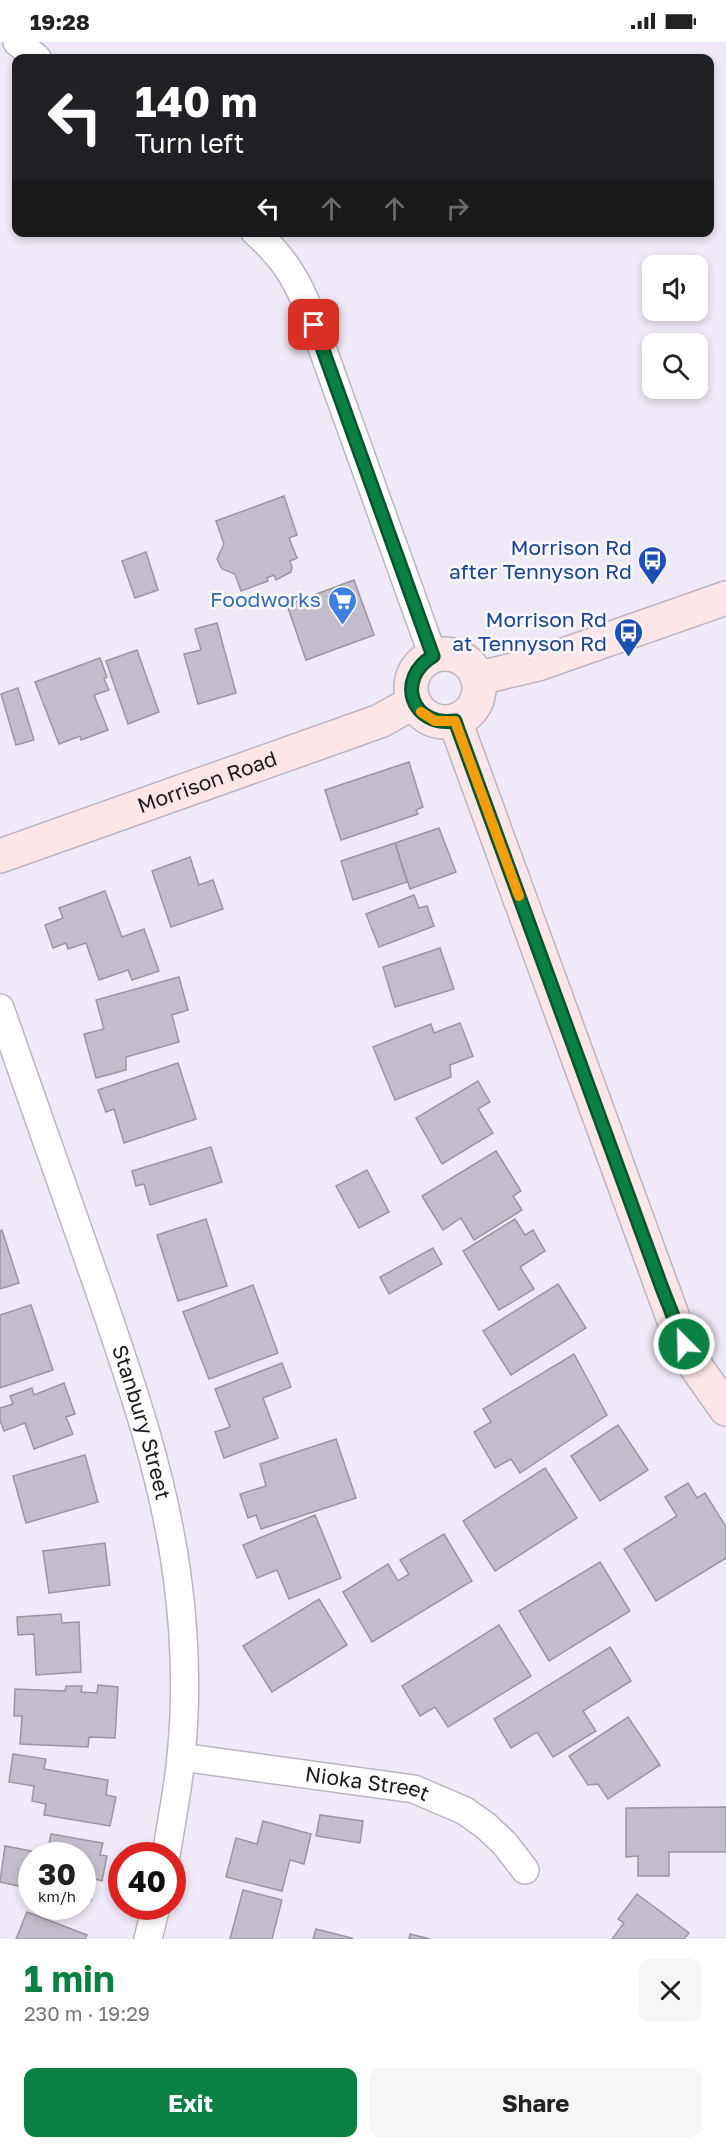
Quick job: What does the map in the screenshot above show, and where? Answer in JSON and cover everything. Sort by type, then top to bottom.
[{"type":"street","points":[[16,42],[32,54]]},
{"type":"street","points":[[260,237],[280,257],[297,280],[433,656]]},
{"type":"street","points":[[479,678],[538,664],[726,598]]},
{"type":"street","points":[[452,654],[460,657],[469,662],[479,678],[478,700],[465,717],[455,721],[435,721],[419,710],[414,702],[411,691],[416,670],[433,656],[452,654]]},
{"type":"street","name":"Morrison Road","points":[[0,856],[380,721],[414,702]]},
{"type":"street","points":[[455,721],[676,1326],[692,1361],[726,1409]]},
{"type":"street","name":"Stanbury Street","points":[[0,1008],[134,1391],[160,1481],[178,1577],[183,1641],[184,1711],[181,1757],[168,1842]]},
{"type":"street","name":"Nioka Street","points":[[181,1757],[414,1789],[465,1811],[486,1826],[505,1844],[525,1870]]},
{"type":"street","points":[[148,1939],[153,1920]]},
{"type":"building","points":[[284,496],[297,535],[289,538],[297,558],[290,561],[291,572],[276,580],[274,575],[267,578],[268,581],[241,591],[235,574],[222,569],[217,559],[224,544],[216,521]]},
{"type":"building","points":[[146,552],[158,590],[135,598],[122,561]]},
{"type":"building","points":[[354,580],[374,635],[306,660],[287,605]]},
{"type":"building","points":[[217,623],[236,693],[198,704],[184,654],[201,650],[195,629]]},
{"type":"building","points":[[137,650],[159,712],[128,724],[106,661]]},
{"type":"building","points":[[100,658],[107,677],[104,679],[109,690],[94,695],[108,730],[81,740],[80,736],[59,744],[35,682]]},
{"type":"building","points":[[18,688],[34,740],[16,745],[1,694]]},
{"type":"building","points":[[409,762],[423,807],[416,810],[418,814],[341,840],[325,790]]},
{"type":"building","points":[[439,828],[456,872],[410,889],[395,843]]},
{"type":"building","points":[[395,843],[407,882],[353,900],[341,861]]},
{"type":"building","points":[[190,857],[199,885],[213,880],[223,909],[171,927],[152,871]]},
{"type":"building","points":[[105,891],[122,937],[144,929],[159,971],[132,980],[128,970],[99,980],[86,943],[68,949],[66,943],[53,948],[45,925],[63,918],[59,908]]},
{"type":"building","points":[[414,895],[419,908],[427,906],[434,926],[379,947],[366,914]]},
{"type":"building","points":[[440,948],[454,989],[395,1007],[383,967]]},
{"type":"building","points":[[179,977],[188,1010],[172,1015],[179,1042],[126,1057],[126,1070],[96,1078],[84,1034],[104,1029],[96,1000]]},
{"type":"building","points":[[460,1023],[473,1056],[450,1065],[451,1077],[395,1100],[373,1047],[431,1024],[434,1033]]},
{"type":"building","points":[[178,1063],[196,1119],[124,1143],[114,1109],[106,1112],[98,1090]]},
{"type":"building","points":[[478,1081],[490,1102],[478,1109],[493,1133],[442,1164],[416,1118]]},
{"type":"building","points":[[211,1147],[222,1182],[150,1205],[144,1184],[136,1186],[132,1171]]},
{"type":"building","points":[[496,1151],[521,1191],[513,1196],[522,1210],[474,1240],[461,1218],[443,1230],[422,1196]]},
{"type":"building","points":[[367,1170],[389,1212],[359,1228],[336,1186]]},
{"type":"building","points":[[206,1219],[227,1286],[178,1301],[157,1235]]},
{"type":"building","points":[[515,1219],[525,1235],[533,1230],[545,1251],[520,1267],[534,1289],[499,1310],[463,1251]]},
{"type":"building","points":[[2,1230],[19,1283],[0,1289],[0,1231]]},
{"type":"building","points":[[433,1248],[442,1264],[389,1294],[380,1277]]},
{"type":"building","points":[[558,1284],[586,1328],[511,1375],[483,1331]]},
{"type":"building","points":[[253,1285],[278,1353],[209,1379],[183,1312]]},
{"type":"building","points":[[31,1305],[53,1370],[0,1388],[0,1315]]},
{"type":"building","points":[[574,1354],[607,1415],[520,1473],[511,1459],[495,1468],[474,1432],[491,1422],[483,1409]]},
{"type":"building","points":[[282,1363],[291,1387],[263,1398],[278,1438],[224,1458],[215,1432],[230,1427],[215,1389]]},
{"type":"building","points":[[64,1383],[75,1414],[66,1417],[73,1434],[34,1449],[25,1423],[4,1431],[0,1420],[0,1408],[13,1404],[10,1396],[32,1388],[34,1395]]},
{"type":"building","points":[[618,1425],[648,1470],[600,1501],[571,1456]]},
{"type":"building","points":[[336,1439],[356,1498],[261,1529],[256,1515],[248,1518],[240,1494],[266,1486],[260,1464]]},
{"type":"building","points":[[85,1455],[98,1502],[26,1523],[13,1476]]},
{"type":"building","points":[[545,1468],[577,1518],[495,1571],[463,1521]]},
{"type":"building","points":[[688,1483],[697,1498],[705,1493],[726,1527],[726,1558],[656,1601],[624,1549],[677,1516],[665,1497]]},
{"type":"building","points":[[315,1515],[341,1578],[289,1599],[277,1570],[257,1578],[243,1545]]},
{"type":"building","points":[[444,1534],[472,1581],[372,1642],[343,1592],[388,1564],[398,1581],[409,1574],[400,1560]]},
{"type":"building","points":[[105,1543],[110,1585],[49,1593],[43,1551]]},
{"type":"building","points":[[600,1562],[630,1611],[549,1661],[519,1611]]},
{"type":"building","points":[[319,1599],[347,1645],[272,1692],[243,1646]]},
{"type":"building","points":[[61,1614],[62,1623],[79,1622],[81,1672],[36,1675],[34,1634],[18,1635],[17,1617]]},
{"type":"building","points":[[499,1625],[531,1676],[448,1727],[435,1707],[420,1716],[402,1686]]},
{"type":"building","points":[[610,1647],[631,1681],[583,1711],[596,1731],[553,1757],[537,1732],[511,1748],[494,1719]]},
{"type":"building","points":[[98,1685],[118,1687],[115,1738],[89,1737],[88,1747],[20,1744],[22,1716],[14,1716],[15,1689],[65,1691],[66,1686],[82,1686],[81,1692],[97,1693]]},
{"type":"building","points":[[628,1717],[660,1765],[608,1799],[598,1784],[588,1785],[569,1756]]},
{"type":"building","points":[[13,1754],[46,1759],[44,1769],[108,1780],[106,1795],[116,1797],[110,1826],[44,1815],[46,1804],[32,1801],[34,1786],[9,1782]]},
{"type":"building","points":[[726,1807],[726,1852],[669,1852],[669,1876],[638,1876],[638,1856],[626,1857],[626,1808]]},
{"type":"building","points":[[320,1815],[363,1821],[360,1843],[316,1836]]},
{"type":"building","points":[[263,1821],[311,1834],[304,1864],[290,1860],[282,1891],[226,1877],[236,1838],[257,1844]]},
{"type":"building","points":[[51,1834],[103,1843],[100,1855],[107,1856],[102,1881],[96,1879],[96,1842],[49,1842]]},
{"type":"building","points":[[5,1846],[18,1848],[18,1886],[0,1882]]},
{"type":"building","points":[[243,1890],[282,1900],[272,1939],[230,1939]]},
{"type":"building","points":[[637,1894],[689,1933],[684,1939],[612,1939],[624,1923],[618,1919]]},
{"type":"building","points":[[24,1920],[48,1920],[87,1935],[85,1939],[16,1939]]},
{"type":"building","points":[[316,1929],[352,1938],[352,1939],[313,1939]]},
{"type":"building","points":[[410,1934],[430,1939],[409,1939]]},
{"type":"slow traffic","points":[[421,712],[435,721],[455,721],[519,896]]},
{"type":"place","name":"Morrison Rd after Tennyson Rd","points":[[653,586]]},
{"type":"place","name":"Foodworks","points":[[342,626]]},
{"type":"place","name":"Morrison Rd at Tennyson Rd","points":[[628,658]]},
{"type":"route","points":[[314,325],[433,656],[416,670],[411,691],[414,702],[426,717],[435,721],[455,721],[684,1344]]}]
